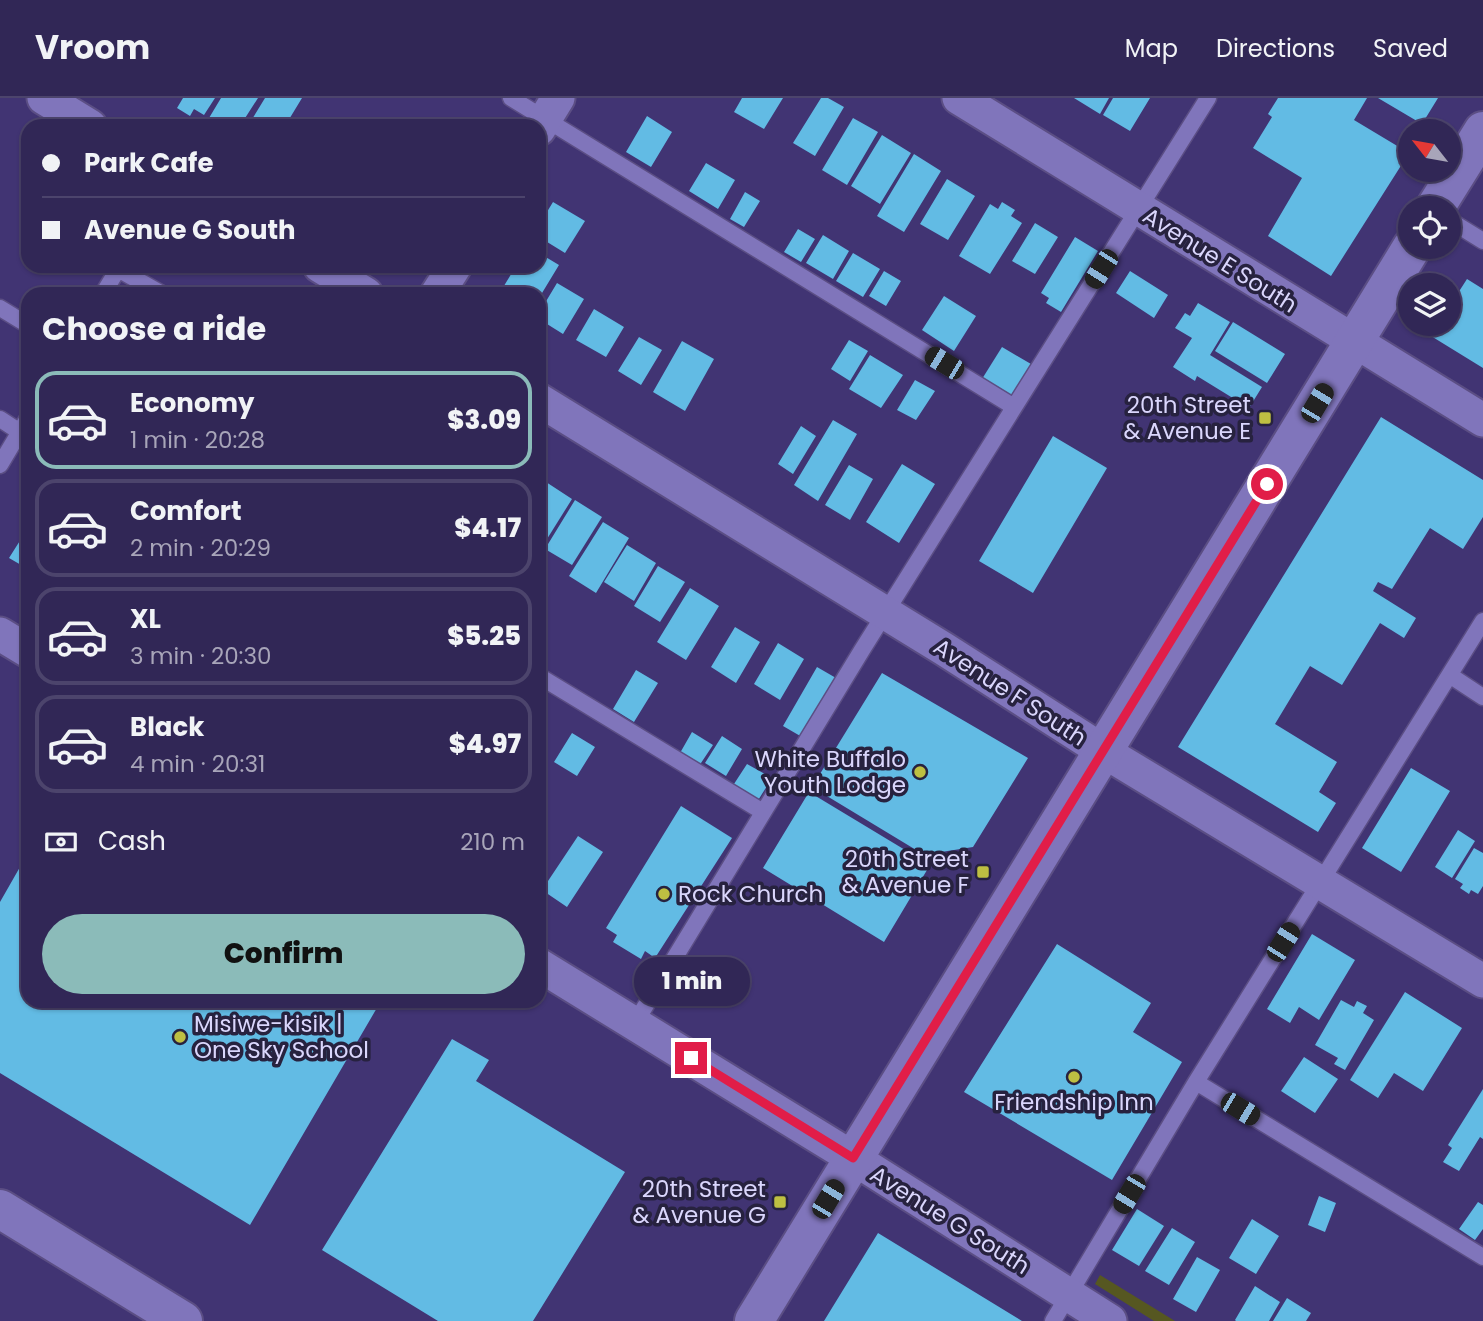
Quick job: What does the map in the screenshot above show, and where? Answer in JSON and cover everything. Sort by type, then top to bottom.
[{"type":"main road","points":[[1442,196],[1483,131]]},
{"type":"main road","points":[[754,1321],[1405,259]]},
{"type":"main road","points":[[0,1209],[183,1321]]},
{"type":"street","points":[[44,98],[78,119]]},
{"type":"street","name":"Avenue E South","points":[[959,98],[1483,420]]},
{"type":"street","points":[[332,273],[354,287]]},
{"type":"street","name":"Avenue F South","points":[[546,404],[886,613],[1103,751],[1483,981]]},
{"type":"street","points":[[0,634],[21,647]]},
{"type":"street","name":"Avenue G South","points":[[546,969],[853,1158],[1061,1308],[1110,1321]]},
{"type":"lane","points":[[511,98],[548,115],[1014,407]]},
{"type":"lane","points":[[635,1023],[762,812],[1208,98]]},
{"type":"lane","points":[[1461,227],[1483,241]]},
{"type":"lane","points":[[125,273],[150,287]]},
{"type":"lane","points":[[0,308],[21,321]]},
{"type":"lane","points":[[0,419],[21,424]]},
{"type":"lane","points":[[0,465],[21,430]]},
{"type":"lane","points":[[1061,1308],[1196,1082],[1451,677],[1483,621]]},
{"type":"lane","points":[[1451,677],[1483,697]]},
{"type":"lane","points":[[546,680],[762,812]]},
{"type":"lane","points":[[1196,1082],[1483,1257]]},
{"type":"shaded area","points":[[1100,1275],[1175,1321],[1154,1321],[1095,1284]]},
{"type":"building","points":[[183,98],[215,98],[204,115],[194,109],[190,116],[177,108]]},
{"type":"building","points":[[221,98],[258,98],[244,119],[209,118]]},
{"type":"building","points":[[265,98],[302,98],[289,119],[252,119]]},
{"type":"building","points":[[742,98],[783,98],[764,129],[734,112]]},
{"type":"building","points":[[821,98],[828,98],[844,107],[815,156],[793,143]]},
{"type":"building","points":[[1074,98],[1109,98],[1100,114]]},
{"type":"building","points":[[1113,98],[1150,98],[1130,131],[1103,115]]},
{"type":"building","points":[[1278,98],[1367,98],[1354,120],[1398,146],[1398,170],[1331,276],[1268,236],[1302,178],[1253,148],[1272,117],[1268,114]]},
{"type":"building","points":[[1378,98],[1438,98],[1425,119],[1414,119]]},
{"type":"building","points":[[647,116],[672,132],[651,167],[626,152]]},
{"type":"building","points":[[853,118],[878,132],[847,185],[822,170]]},
{"type":"building","points":[[882,135],[911,153],[880,204],[851,186]]},
{"type":"building","points":[[914,154],[941,171],[904,232],[877,216]]},
{"type":"building","points":[[706,163],[735,180],[718,209],[689,191]]},
{"type":"building","points":[[947,179],[975,196],[948,240],[920,224]]},
{"type":"building","points":[[745,192],[760,201],[744,227],[730,219]]},
{"type":"building","points":[[553,202],[585,221],[565,253],[546,241],[546,214]]},
{"type":"building","points":[[1002,202],[1015,210],[1011,216],[1022,223],[990,274],[959,256],[990,204],[998,209]]},
{"type":"building","points":[[1035,223],[1058,237],[1035,274],[1012,261]]},
{"type":"building","points":[[798,229],[815,239],[801,262],[784,252]]},
{"type":"building","points":[[823,235],[849,251],[833,279],[806,263]]},
{"type":"building","points":[[1075,237],[1098,251],[1061,312],[1046,303],[1049,298],[1041,293]]},
{"type":"building","points":[[853,253],[880,269],[863,297],[836,281]]},
{"type":"building","points":[[546,257],[559,265],[546,287],[503,287],[512,273],[546,273]]},
{"type":"building","points":[[884,271],[901,281],[886,306],[869,296]]},
{"type":"building","points":[[1130,271],[1168,295],[1154,318],[1116,293]]},
{"type":"building","points":[[1467,279],[1483,289],[1483,368],[1431,336],[1461,336],[1461,288]]},
{"type":"building","points":[[557,283],[584,299],[563,334],[546,323],[546,301]]},
{"type":"building","points":[[944,296],[976,316],[954,351],[922,330]]},
{"type":"building","points":[[1198,303],[1230,322],[1210,355],[1262,387],[1249,408],[1197,376],[1195,381],[1173,367],[1192,338],[1175,328],[1185,313],[1190,316]]},
{"type":"building","points":[[594,309],[624,327],[606,357],[576,340]]},
{"type":"building","points":[[1233,322],[1285,354],[1267,383],[1215,351]]},
{"type":"building","points":[[639,337],[662,350],[641,385],[618,371]]},
{"type":"building","points":[[849,340],[868,351],[850,381],[831,369]]},
{"type":"building","points":[[682,341],[714,359],[685,411],[653,392]]},
{"type":"building","points":[[1002,347],[1031,364],[1012,396],[982,379]]},
{"type":"building","points":[[870,355],[903,375],[881,408],[849,389]]},
{"type":"building","points":[[915,380],[935,391],[916,420],[897,410]]},
{"type":"building","points":[[1381,417],[1483,480],[1483,517],[1463,549],[1430,528],[1392,589],[1378,582],[1373,591],[1416,618],[1404,638],[1380,623],[1342,685],[1310,666],[1275,724],[1337,762],[1319,792],[1336,803],[1318,832],[1178,747]]},
{"type":"building","points":[[833,420],[857,434],[818,501],[794,485]]},
{"type":"building","points":[[801,426],[816,436],[793,474],[778,464]]},
{"type":"building","points":[[1053,436],[1107,468],[1033,593],[979,561]]},
{"type":"building","points":[[902,464],[935,484],[899,543],[866,522]]},
{"type":"building","points":[[849,465],[873,479],[850,520],[825,505]]},
{"type":"building","points":[[546,482],[572,499],[546,541]]},
{"type":"building","points":[[575,500],[602,517],[572,565],[546,547]]},
{"type":"building","points":[[603,522],[629,538],[596,593],[569,576]]},
{"type":"building","points":[[21,539],[21,565],[9,558]]},
{"type":"building","points":[[627,545],[656,563],[634,601],[604,582]]},
{"type":"building","points":[[658,566],[685,582],[660,622],[634,606]]},
{"type":"building","points":[[690,588],[719,606],[686,660],[657,642]]},
{"type":"building","points":[[735,627],[760,642],[736,683],[711,667]]},
{"type":"building","points":[[778,643],[804,659],[780,700],[754,684]]},
{"type":"building","points":[[817,667],[836,678],[802,737],[783,726]]},
{"type":"building","points":[[636,670],[658,683],[634,722],[613,709]]},
{"type":"building","name":"White Buffalo Youth Lodge","points":[[882,673],[1028,758],[973,847],[935,853],[931,859],[812,787]]},
{"type":"building","points":[[692,732],[713,745],[699,766],[680,753]]},
{"type":"building","points":[[572,733],[595,747],[577,776],[554,762]]},
{"type":"building","points":[[722,736],[742,749],[726,776],[705,763]]},
{"type":"building","points":[[747,764],[772,778],[757,802],[732,787]]},
{"type":"building","points":[[1411,768],[1450,791],[1401,872],[1362,848]]},
{"type":"building","points":[[809,792],[930,865],[884,942],[763,868]]},
{"type":"building","points":[[681,806],[732,838],[655,958],[645,951],[641,959],[613,942],[617,935],[606,928]]},
{"type":"building","points":[[1458,830],[1475,841],[1452,878],[1435,867]]},
{"type":"building","points":[[578,836],[603,852],[567,907],[546,893],[546,884]]},
{"type":"building","points":[[1474,848],[1483,853],[1483,886],[1478,894],[1471,890],[1469,894],[1460,888],[1463,884],[1455,879]]},
{"type":"building","name":"Misiwe-kisik | One Sky School","points":[[21,865],[21,1008],[377,1008],[250,1225],[0,1073],[0,902]]},
{"type":"building","points":[[1312,934],[1355,960],[1319,1020],[1299,1007],[1290,1023],[1267,1009]]},
{"type":"building","name":"Friendship Inn","points":[[1057,944],[1151,1003],[1133,1032],[1182,1062],[1112,1180],[964,1092]]},
{"type":"building","points":[[1405,992],[1462,1028],[1423,1091],[1394,1073],[1378,1098],[1350,1080]]},
{"type":"building","points":[[1341,1000],[1354,1007],[1357,1001],[1367,1006],[1363,1013],[1374,1020],[1345,1070],[1334,1064],[1338,1058],[1315,1045]]},
{"type":"building","points":[[452,1039],[489,1060],[476,1081],[625,1172],[533,1321],[438,1321],[322,1250]]},
{"type":"building","points":[[1304,1057],[1338,1079],[1315,1113],[1281,1091]]},
{"type":"building","points":[[1483,1089],[1483,1139],[1480,1137],[1459,1171],[1443,1162],[1452,1148],[1448,1145]]},
{"type":"building","points":[[1319,1196],[1336,1203],[1325,1232],[1308,1225]]},
{"type":"building","points":[[1478,1202],[1483,1205],[1483,1229],[1475,1240],[1459,1229]]},
{"type":"building","points":[[1137,1209],[1164,1226],[1139,1266],[1112,1250]]},
{"type":"building","points":[[1252,1219],[1279,1236],[1256,1274],[1229,1258]]},
{"type":"building","points":[[1172,1228],[1195,1242],[1169,1285],[1145,1271]]},
{"type":"building","points":[[878,1233],[1022,1321],[824,1321]]},
{"type":"building","points":[[1197,1257],[1220,1270],[1196,1312],[1173,1299]]},
{"type":"building","points":[[1255,1286],[1280,1302],[1269,1321],[1236,1321],[1235,1320]]},
{"type":"building","points":[[1287,1298],[1311,1313],[1306,1321],[1273,1321]]},
{"type":"place","name":"20th Street & Avenue E","points":[[1265,418]]},
{"type":"place","name":"White Buffalo Youth Lodge","points":[[920,772]]},
{"type":"place","name":"20th Street & Avenue F","points":[[983,872]]},
{"type":"place","name":"Rock Church","points":[[664,894]]},
{"type":"place","name":"Misiwe-kisik | One Sky School","points":[[180,1037]]},
{"type":"place","name":"Friendship Inn","points":[[1074,1077]]},
{"type":"place","name":"20th Street & Avenue G","points":[[780,1202]]},
{"type":"route","points":[[691,1058],[853,1158],[1267,484]]}]
